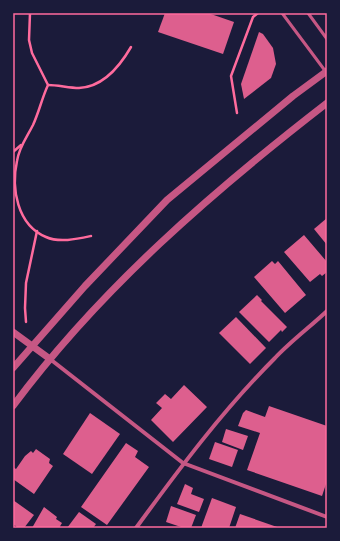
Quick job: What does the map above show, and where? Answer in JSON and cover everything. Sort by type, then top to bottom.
[{"type":"street","points":[[13,368],[31,346],[167,200],[293,96],[327,72]]},
{"type":"street","points":[[13,406],[50,359],[79,326],[138,264],[212,197],[327,103]]},
{"type":"street","points":[[136,528],[183,462],[275,358],[327,311]]},
{"type":"street","points":[[13,332],[183,462],[327,517]]},
{"type":"lane","points":[[282,13],[327,72]]},
{"type":"lane","points":[[308,13],[327,39]]},
{"type":"path","points":[[30,13],[29,40],[32,53],[48,85],[33,124],[21,145],[16,161],[16,196],[20,212],[26,221],[46,238],[74,240],[91,236]]},
{"type":"path","points":[[238,114],[231,76],[253,17],[258,13]]},
{"type":"path","points":[[48,85],[77,88],[89,87],[118,68],[131,47]]},
{"type":"path","points":[[13,152],[21,145]]},
{"type":"path","points":[[26,322],[26,283],[37,231]]},
{"type":"building","points":[[165,13],[208,13],[234,22],[223,54],[158,32]]},
{"type":"building","points":[[259,32],[263,34],[273,48],[276,64],[271,78],[244,99],[241,84]]},
{"type":"building","points":[[327,218],[327,245],[314,229]]},
{"type":"building","points":[[304,235],[327,262],[327,272],[322,276],[320,274],[310,282],[284,252]]},
{"type":"building","points":[[272,261],[275,264],[278,261],[306,295],[285,313],[254,277]]},
{"type":"building","points":[[257,295],[287,327],[282,332],[281,330],[269,342],[239,312]]},
{"type":"building","points":[[236,317],[266,348],[250,364],[219,333]]},
{"type":"building","points":[[184,385],[207,407],[173,442],[151,420],[162,408],[156,403],[165,394],[171,399]]},
{"type":"building","points":[[269,406],[327,426],[327,481],[322,496],[247,470],[260,433],[238,426],[243,413],[246,410],[265,417]]},
{"type":"building","points":[[90,413],[120,434],[92,474],[63,454]]},
{"type":"building","points":[[226,429],[248,436],[243,450],[222,442]]},
{"type":"building","points":[[215,442],[238,450],[232,467],[209,459]]},
{"type":"building","points":[[126,443],[138,451],[135,457],[149,467],[107,525],[81,507]]},
{"type":"building","points":[[36,449],[50,459],[49,463],[53,466],[34,494],[13,479],[13,467],[16,469],[25,456],[31,451],[33,453]]},
{"type":"building","points":[[185,484],[193,488],[191,494],[204,499],[199,512],[177,504]]},
{"type":"building","points":[[212,498],[236,507],[229,528],[201,528]]},
{"type":"building","points":[[13,500],[34,515],[24,528],[18,528],[13,524]]},
{"type":"building","points":[[171,506],[196,515],[191,528],[184,528],[166,522]]},
{"type":"building","points":[[44,507],[62,523],[59,528],[32,528]]},
{"type":"building","points":[[79,512],[96,524],[93,528],[67,528]]},
{"type":"building","points":[[240,514],[280,528],[235,528]]}]
